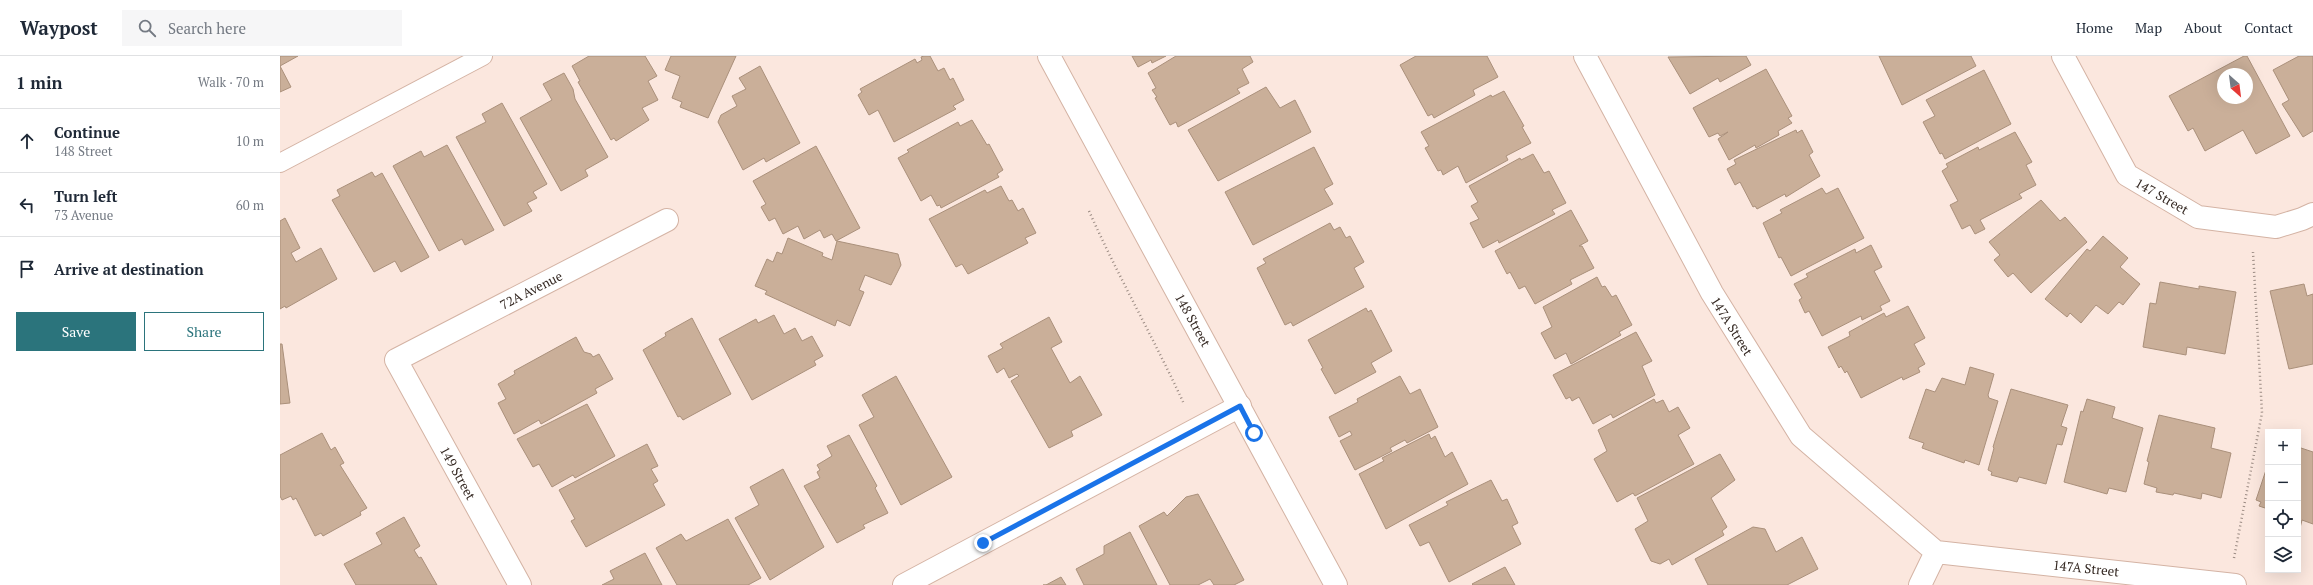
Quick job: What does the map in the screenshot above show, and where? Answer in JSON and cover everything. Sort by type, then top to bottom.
[{"type":"street","name":"148 Street","points":[[1049,56],[1336,585]]},
{"type":"street","name":"147A Street","points":[[1585,56],[1712,293],[1801,436],[1936,552],[2234,575]]},
{"type":"street","name":"147 Street","points":[[2063,56],[2126,175],[2198,217],[2276,227],[2313,214]]},
{"type":"street","name":"72A Avenue","points":[[396,360],[667,220]]},
{"type":"street","name":"149 Street","points":[[396,360],[520,585]]},
{"type":"street","points":[[904,585],[1240,406]]},
{"type":"street","points":[[1920,585],[1936,552]]},
{"type":"lane","points":[[280,163],[483,56]]},
{"type":"path","points":[[1089,211],[1114,267],[1161,353],[1184,404]]},
{"type":"path","points":[[2234,575],[2262,413],[2253,247]]},
{"type":"building","points":[[280,56],[298,56],[280,66]]},
{"type":"building","points":[[589,56],[645,56],[657,76],[648,81],[658,100],[642,108],[649,120],[616,141],[614,138],[611,140],[578,82],[580,81],[572,66]]},
{"type":"building","points":[[671,56],[736,56],[708,118],[680,107],[682,102],[672,98],[680,76],[665,70]]},
{"type":"building","points":[[930,56],[938,71],[944,68],[950,80],[953,78],[964,100],[953,106],[956,109],[894,142],[878,110],[869,115],[858,95],[862,92],[860,89],[915,59],[917,63],[922,60],[921,57]]},
{"type":"building","points":[[1132,56],[1166,56],[1152,63],[1151,60],[1138,67]]},
{"type":"building","points":[[1176,56],[1250,56],[1253,62],[1242,69],[1249,83],[1237,89],[1240,93],[1178,127],[1176,122],[1170,125],[1155,98],[1157,97],[1152,90],[1156,88],[1148,73]]},
{"type":"building","points":[[1416,56],[1487,56],[1498,77],[1473,90],[1475,95],[1434,118],[1432,114],[1428,116],[1400,65]]},
{"type":"building","points":[[1746,56],[1751,65],[1720,82],[1718,78],[1690,94],[1668,57]]},
{"type":"building","points":[[1879,56],[1971,56],[1976,66],[1902,105]]},
{"type":"building","points":[[2244,56],[2247,56],[2290,136],[2256,154],[2243,130],[2205,151],[2193,128],[2188,131],[2169,96],[2217,70],[2217,104],[2253,104],[2253,68],[2222,68]]},
{"type":"building","points":[[2299,56],[2313,56],[2313,131],[2303,137],[2282,104],[2289,100],[2273,70]]},
{"type":"building","points":[[280,66],[291,87],[280,92]]},
{"type":"building","points":[[760,66],[800,143],[766,162],[764,158],[743,170],[718,122],[721,115],[737,106],[732,96],[746,89],[739,78]]},
{"type":"building","points":[[1766,69],[1792,116],[1788,118],[1792,123],[1778,131],[1779,135],[1756,148],[1755,145],[1729,160],[1718,139],[1728,132],[1720,136],[1718,133],[1709,137],[1693,108]]},
{"type":"building","points":[[1984,70],[2011,124],[1945,159],[1942,153],[1940,154],[1923,122],[1935,116],[1926,100]]},
{"type":"building","points":[[564,73],[573,89],[575,99],[608,157],[585,170],[588,176],[561,191],[520,118],[552,100],[543,84]]},
{"type":"building","points":[[1266,87],[1280,108],[1295,100],[1311,132],[1218,181],[1188,130]]},
{"type":"building","points":[[1504,91],[1524,126],[1522,127],[1531,143],[1506,156],[1508,160],[1466,183],[1458,166],[1443,175],[1441,170],[1438,171],[1425,148],[1429,146],[1421,132],[1491,95],[1492,97]]},
{"type":"building","points":[[502,103],[547,184],[533,192],[537,198],[527,203],[532,211],[504,226],[456,137],[486,122],[482,114]]},
{"type":"building","points":[[972,120],[987,145],[989,144],[1003,170],[997,174],[999,177],[941,208],[940,205],[937,206],[931,195],[921,201],[898,158],[909,152],[907,150],[958,122],[960,126]]},
{"type":"building","points":[[1796,130],[1797,133],[1802,130],[1813,152],[1809,155],[1820,176],[1786,197],[1785,194],[1757,209],[1755,206],[1753,207],[1740,182],[1735,185],[1727,169],[1736,164],[1734,160]]},
{"type":"building","points":[[2015,132],[2032,162],[2026,165],[2036,185],[2019,194],[2022,198],[1980,220],[1985,229],[1975,234],[1970,225],[1962,229],[1950,205],[1958,201],[1942,171],[1948,167],[1946,164],[1978,147],[1979,150]]},
{"type":"building","points":[[447,145],[494,230],[465,245],[462,239],[439,251],[393,166],[421,151],[424,157]]},
{"type":"building","points":[[816,146],[860,228],[836,241],[832,234],[824,238],[820,230],[804,239],[798,226],[783,234],[775,218],[769,221],[761,207],[766,204],[753,181]]},
{"type":"building","points":[[1314,147],[1333,184],[1324,189],[1333,204],[1253,245],[1225,192]]},
{"type":"building","points":[[1533,154],[1544,173],[1549,171],[1566,203],[1552,210],[1555,214],[1499,243],[1498,240],[1483,248],[1470,223],[1479,219],[1471,206],[1478,202],[1469,186],[1520,158],[1521,160]]},
{"type":"building","points":[[372,172],[375,177],[382,173],[429,257],[401,272],[395,261],[374,272],[332,200],[340,196],[337,190]]},
{"type":"building","points":[[1001,186],[1009,201],[1012,200],[1018,211],[1023,208],[1036,233],[1025,238],[1028,243],[968,274],[962,264],[956,267],[929,219],[985,190],[987,193]]},
{"type":"building","points":[[1822,188],[1826,194],[1838,188],[1864,238],[1791,276],[1781,257],[1779,258],[1763,223],[1782,213],[1780,210]]},
{"type":"building","points":[[2041,200],[2060,221],[2065,217],[2087,242],[2031,293],[2013,273],[2008,277],[1994,260],[2000,255],[1989,242]]},
{"type":"building","points":[[1571,210],[1588,241],[1579,246],[1582,246],[1594,268],[1570,280],[1572,284],[1535,304],[1525,286],[1519,289],[1510,272],[1507,274],[1495,251]]},
{"type":"building","points":[[285,218],[300,248],[291,253],[296,262],[321,248],[337,279],[286,308],[285,306],[280,309],[280,221]]},
{"type":"building","points":[[1330,223],[1334,230],[1340,227],[1346,238],[1350,236],[1364,262],[1354,268],[1364,287],[1293,326],[1291,322],[1285,325],[1257,268],[1266,263],[1263,259]]},
{"type":"building","points":[[2103,236],[2128,258],[2120,267],[2140,284],[2123,305],[2119,302],[2108,314],[2096,305],[2081,323],[2070,313],[2067,317],[2045,299],[2087,249],[2090,251]]},
{"type":"building","points":[[788,238],[823,253],[822,256],[832,260],[837,241],[898,254],[901,265],[891,285],[865,275],[859,290],[864,292],[850,326],[837,320],[835,326],[765,294],[767,291],[755,286],[767,259],[773,262],[777,252],[782,254]]},
{"type":"building","points":[[1871,245],[1882,267],[1874,271],[1890,301],[1880,306],[1882,310],[1862,320],[1861,316],[1822,336],[1809,311],[1805,313],[1799,300],[1802,298],[1794,284],[1808,277],[1806,274],[1855,249],[1856,253]]},
{"type":"building","points":[[1597,277],[1602,287],[1605,286],[1612,297],[1616,295],[1632,325],[1619,332],[1621,335],[1571,364],[1566,353],[1555,359],[1541,333],[1552,327],[1543,307]]},
{"type":"building","points":[[2160,282],[2199,289],[2199,286],[2236,292],[2225,354],[2187,347],[2186,355],[2143,347],[2150,303],[2156,304]]},
{"type":"building","points":[[2304,284],[2307,296],[2313,294],[2313,364],[2289,369],[2270,291]]},
{"type":"building","points":[[1908,306],[1925,338],[1914,344],[1925,364],[1918,368],[1920,372],[1903,380],[1902,377],[1861,398],[1847,371],[1845,373],[1841,366],[1839,368],[1828,347],[1850,336],[1849,332],[1884,313],[1886,317]]},
{"type":"building","points":[[1366,308],[1368,312],[1371,310],[1392,351],[1371,363],[1376,372],[1335,394],[1321,369],[1323,368],[1308,340]]},
{"type":"building","points":[[774,315],[784,334],[795,328],[802,341],[812,336],[823,356],[814,361],[816,365],[752,400],[719,339],[756,319],[758,323]]},
{"type":"building","points":[[1049,317],[1062,342],[1051,348],[1070,383],[1080,376],[1102,415],[1071,431],[1073,436],[1049,448],[1011,381],[1019,376],[1017,374],[1009,378],[1004,368],[997,373],[988,356],[1003,348],[1000,344]]},
{"type":"building","points":[[692,318],[731,394],[683,420],[680,416],[678,417],[643,350],[666,336],[665,333]]},
{"type":"building","points":[[1636,332],[1652,361],[1642,366],[1655,395],[1613,418],[1611,414],[1593,424],[1579,397],[1572,401],[1570,397],[1566,399],[1553,375]]},
{"type":"building","points":[[576,337],[584,352],[591,354],[593,357],[599,354],[613,379],[595,389],[597,393],[541,424],[539,420],[514,434],[498,403],[506,399],[498,384],[515,374],[514,371]]},
{"type":"building","points":[[280,344],[282,344],[290,403],[280,404]]},
{"type":"building","points":[[1970,367],[1994,374],[1988,395],[1989,398],[1998,401],[1979,465],[1965,460],[1964,463],[1922,448],[1924,443],[1909,438],[1926,389],[1935,392],[1942,378],[1965,385]]},
{"type":"building","points":[[896,376],[952,477],[901,505],[859,425],[874,417],[862,395]]},
{"type":"building","points":[[1400,376],[1410,394],[1420,389],[1438,427],[1407,443],[1405,440],[1390,448],[1392,451],[1355,470],[1340,441],[1352,435],[1350,431],[1339,437],[1329,417],[1358,402],[1357,399]]},
{"type":"building","points":[[2011,389],[2068,405],[2061,426],[2067,428],[2062,445],[2057,444],[2046,484],[2019,477],[2017,482],[1991,475],[1992,472],[1988,470],[1993,447]]},
{"type":"building","points":[[1654,399],[1656,403],[1663,400],[1669,412],[1678,407],[1690,428],[1678,435],[1694,464],[1635,496],[1633,493],[1617,502],[1594,459],[1607,451],[1598,430]]},
{"type":"building","points":[[2087,399],[2115,407],[2112,418],[2143,428],[2126,492],[2109,488],[2107,494],[2064,482],[2081,411],[2083,412]]},
{"type":"building","points":[[587,404],[615,456],[575,478],[573,475],[552,487],[539,464],[533,467],[517,439]]},
{"type":"building","points":[[2159,415],[2215,428],[2211,448],[2231,453],[2221,498],[2202,493],[2201,499],[2174,493],[2173,495],[2156,492],[2157,488],[2144,484],[2149,462],[2147,461]]},
{"type":"building","points":[[322,433],[331,450],[335,447],[344,463],[340,465],[367,508],[360,512],[361,515],[323,536],[321,533],[315,536],[296,498],[293,500],[291,496],[282,500],[280,496],[280,455]]},
{"type":"building","points":[[1429,434],[1431,439],[1435,436],[1445,457],[1452,452],[1468,484],[1386,529],[1359,474],[1384,461],[1382,458]]},
{"type":"building","points":[[849,435],[877,486],[875,488],[888,513],[863,525],[865,528],[837,543],[804,486],[820,478],[817,472],[820,470],[817,465],[832,456],[827,446]]},
{"type":"building","points":[[647,444],[658,466],[651,469],[658,481],[653,484],[665,505],[586,547],[571,521],[575,519],[559,490]]},
{"type":"building","points":[[2301,448],[2313,452],[2313,524],[2302,520],[2301,524]]},
{"type":"building","points":[[1720,454],[1735,480],[1711,498],[1727,527],[1722,531],[1724,535],[1672,565],[1669,559],[1660,564],[1651,561],[1635,529],[1648,521],[1637,498]]},
{"type":"building","points":[[783,469],[824,547],[770,580],[735,518],[759,505],[750,487]]},
{"type":"building","points":[[2265,473],[2265,508],[2259,506],[2261,502],[2256,500]]},
{"type":"building","points":[[1491,480],[1502,501],[1507,499],[1518,523],[1512,526],[1521,544],[1449,582],[1429,542],[1420,546],[1409,525],[1448,505],[1446,502]]},
{"type":"building","points":[[1198,494],[1244,580],[1234,585],[1214,585],[1210,579],[1198,585],[1170,585],[1139,526],[1164,512],[1167,516],[1186,497]]},
{"type":"building","points":[[404,517],[420,546],[414,550],[419,558],[421,557],[437,585],[356,585],[344,564],[382,544],[376,533]]},
{"type":"building","points":[[728,519],[761,578],[748,585],[677,585],[656,548],[681,534],[686,541]]},
{"type":"building","points":[[1753,527],[1765,529],[1776,552],[1802,537],[1818,569],[1787,585],[1708,585],[1695,559]]},
{"type":"building","points":[[1130,532],[1157,585],[1084,585],[1076,569],[1104,554],[1104,546]]},
{"type":"building","points":[[645,553],[662,585],[602,585],[614,579],[610,571]]},
{"type":"building","points":[[1505,567],[1515,585],[1472,584]]},
{"type":"building","points":[[1061,577],[1066,585],[1046,585]]},
{"type":"route","points":[[983,543],[1240,406],[1254,433]]}]
